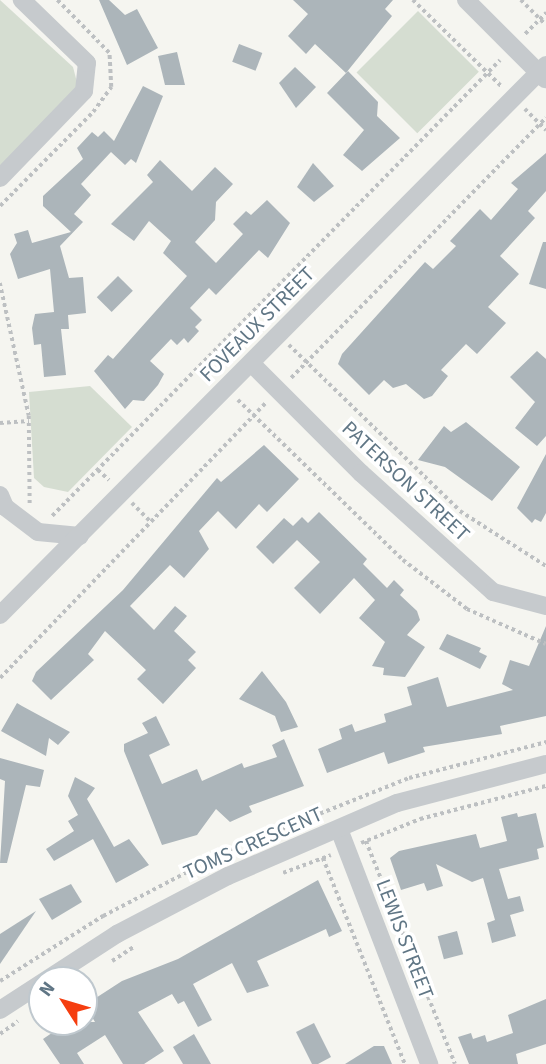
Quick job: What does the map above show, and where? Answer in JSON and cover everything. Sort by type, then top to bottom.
[{"type":"street","points":[[0,177],[84,91],[86,63],[22,0]]},
{"type":"street","points":[[466,0],[544,72]]},
{"type":"street","name":"FOVEAUX STREET","points":[[0,615],[544,72]]},
{"type":"street","name":"PATERSON STREET","points":[[251,363],[361,473],[493,592],[546,607]]},
{"type":"street","points":[[0,495],[5,507],[28,526],[80,536]]},
{"type":"street","name":"TOMS CRESCENT","points":[[0,1010],[117,934],[228,876],[397,803],[546,764]]},
{"type":"street","name":"LEWIS STREET","points":[[339,830],[429,1064]]},
{"type":"path","points":[[48,520],[488,73],[413,0]]},
{"type":"path","points":[[521,0],[546,24]]},
{"type":"path","points":[[540,19],[546,13]]},
{"type":"path","points":[[0,678],[546,118]]},
{"type":"path","points":[[540,124],[546,130]]},
{"type":"path","points":[[0,283],[29,421],[28,526]]},
{"type":"path","points":[[279,335],[460,512],[546,566]]},
{"type":"path","points":[[226,388],[414,568],[467,609],[546,645]]},
{"type":"path","points":[[0,423],[29,421]]},
{"type":"path","points":[[274,876],[421,819],[546,786]]},
{"type":"path","points":[[366,841],[454,1064]]},
{"type":"path","points":[[323,858],[405,1064]]},
{"type":"path","points":[[103,966],[138,944]]},
{"type":"shaded area","points":[[0,0],[73,67],[78,86],[0,167]]},
{"type":"shaded area","points":[[418,11],[479,72],[417,133],[356,73]]},
{"type":"shaded area","points":[[90,386],[132,427],[68,492],[44,487],[34,478],[29,392]]},
{"type":"building","points":[[99,0],[109,0],[125,15],[137,9],[158,48],[127,65]]},
{"type":"building","points":[[293,0],[393,0],[385,9],[392,16],[346,73],[315,44],[306,54],[288,36],[308,14]]},
{"type":"building","points":[[239,44],[262,53],[256,71],[232,62]]},
{"type":"building","points":[[177,52],[185,85],[165,85],[158,56]]},
{"type":"building","points":[[295,67],[316,87],[296,108],[279,83]]},
{"type":"building","points":[[348,71],[378,102],[377,116],[400,138],[362,171],[343,155],[364,130],[327,93]]},
{"type":"building","points":[[143,86],[163,96],[136,163],[131,159],[125,165],[111,152],[81,184],[91,195],[74,214],[83,222],[60,246],[69,278],[83,277],[86,313],[68,315],[69,329],[61,329],[66,375],[44,377],[41,344],[34,345],[32,328],[35,314],[54,312],[50,269],[18,279],[10,254],[17,243],[14,234],[28,230],[32,243],[71,232],[43,206],[43,196],[83,159],[77,148],[92,132],[98,137],[104,131],[114,141]]},
{"type":"building","points":[[546,153],[546,191],[528,211],[535,218],[500,256],[519,274],[488,307],[506,323],[477,354],[466,344],[441,370],[448,376],[432,396],[424,399],[406,384],[393,388],[384,380],[369,395],[338,364],[342,354],[425,262],[433,269],[456,246],[450,241],[480,209],[491,220],[518,189],[511,183]]},
{"type":"building","points":[[160,160],[192,191],[215,167],[233,184],[216,202],[215,220],[195,242],[216,263],[243,234],[233,224],[246,211],[251,215],[267,200],[290,223],[268,258],[259,250],[216,295],[209,288],[190,308],[202,320],[195,327],[199,331],[188,343],[184,338],[177,345],[171,339],[150,361],[164,374],[144,401],[133,400],[125,409],[94,371],[108,355],[113,359],[187,276],[163,253],[171,241],[149,221],[134,241],[111,224],[153,182],[147,175]]},
{"type":"building","points":[[313,163],[334,186],[314,202],[297,187]]},
{"type":"building","points":[[543,242],[546,242],[546,289],[529,284]]},
{"type":"building","points":[[118,276],[133,291],[112,312],[97,297]]},
{"type":"building","points":[[537,351],[546,359],[546,436],[537,446],[515,428],[535,402],[510,377]]},
{"type":"building","points":[[466,422],[520,467],[492,501],[445,467],[418,460],[444,426],[451,432]]},
{"type":"building","points":[[264,445],[299,479],[267,512],[259,504],[236,529],[218,511],[199,531],[209,549],[184,578],[170,565],[130,606],[154,630],[175,606],[187,616],[174,631],[196,652],[188,660],[196,668],[163,704],[137,679],[146,670],[105,631],[88,654],[94,660],[51,700],[32,681],[36,672],[123,590],[217,478],[221,482]]},
{"type":"building","points":[[546,454],[546,513],[541,522],[535,519],[532,523],[517,508]]},
{"type":"building","points":[[319,512],[367,559],[363,564],[387,588],[394,580],[404,590],[400,595],[417,611],[420,620],[407,635],[425,647],[405,677],[383,675],[384,668],[372,666],[385,642],[359,618],[375,600],[354,578],[320,614],[294,588],[320,562],[297,540],[273,564],[256,547],[284,518],[293,526],[302,517],[308,523]]},
{"type":"building","points":[[546,626],[546,716],[500,726],[502,734],[423,747],[425,752],[388,764],[384,752],[327,773],[318,749],[342,739],[339,729],[352,724],[355,732],[386,722],[384,714],[412,705],[407,687],[438,677],[447,707],[513,690],[502,684],[510,660],[529,666]]},
{"type":"building","points":[[447,634],[481,648],[479,652],[487,656],[480,669],[439,649]]},
{"type":"building","points":[[262,671],[286,702],[298,727],[281,732],[275,716],[239,699]]},
{"type":"building","points":[[17,703],[70,732],[58,745],[49,738],[46,756],[1,731]]},
{"type":"building","points":[[156,716],[170,745],[149,755],[162,784],[197,769],[202,781],[242,763],[244,768],[277,757],[272,745],[284,739],[304,786],[249,806],[252,812],[230,822],[216,809],[197,835],[162,845],[124,751],[124,744],[148,733],[142,723]]},
{"type":"building","points":[[0,758],[44,770],[40,787],[26,785],[7,863],[0,863],[5,781],[0,779]]},
{"type":"building","points":[[75,777],[95,788],[87,799],[114,847],[129,839],[149,865],[116,883],[93,839],[54,861],[46,849],[74,831],[68,821],[78,815],[68,796]]},
{"type":"building","points":[[517,813],[518,817],[536,813],[544,847],[537,849],[539,859],[499,869],[508,899],[520,896],[524,911],[510,915],[516,936],[492,943],[487,923],[495,920],[483,878],[472,882],[436,864],[443,886],[427,891],[424,883],[401,890],[390,858],[399,851],[476,834],[480,848],[507,841],[501,817]]},
{"type":"building","points":[[318,880],[342,931],[329,937],[326,929],[257,961],[269,986],[247,993],[232,963],[193,984],[212,1020],[198,1027],[184,1001],[178,1004],[172,994],[138,1012],[164,1051],[144,1064],[123,1064],[105,1035],[77,1053],[84,1064],[60,1064],[43,1039],[47,1036],[98,1036],[98,997],[122,981],[178,959]]},
{"type":"building","points":[[71,884],[82,902],[52,920],[39,899]]},
{"type":"building","points":[[36,911],[0,964],[0,934]]},
{"type":"building","points":[[457,931],[463,954],[444,959],[438,936]]},
{"type":"building","points":[[546,999],[546,1044],[516,1054],[518,1064],[469,1064],[458,1037],[471,1033],[473,1039],[485,1035],[487,1042],[513,1033],[508,1015]]},
{"type":"building","points":[[314,1023],[331,1057],[318,1064],[312,1064],[296,1032]]},
{"type":"building","points":[[194,1034],[211,1064],[183,1064],[173,1047]]},
{"type":"building","points":[[374,1046],[384,1046],[392,1064],[345,1064]]}]
